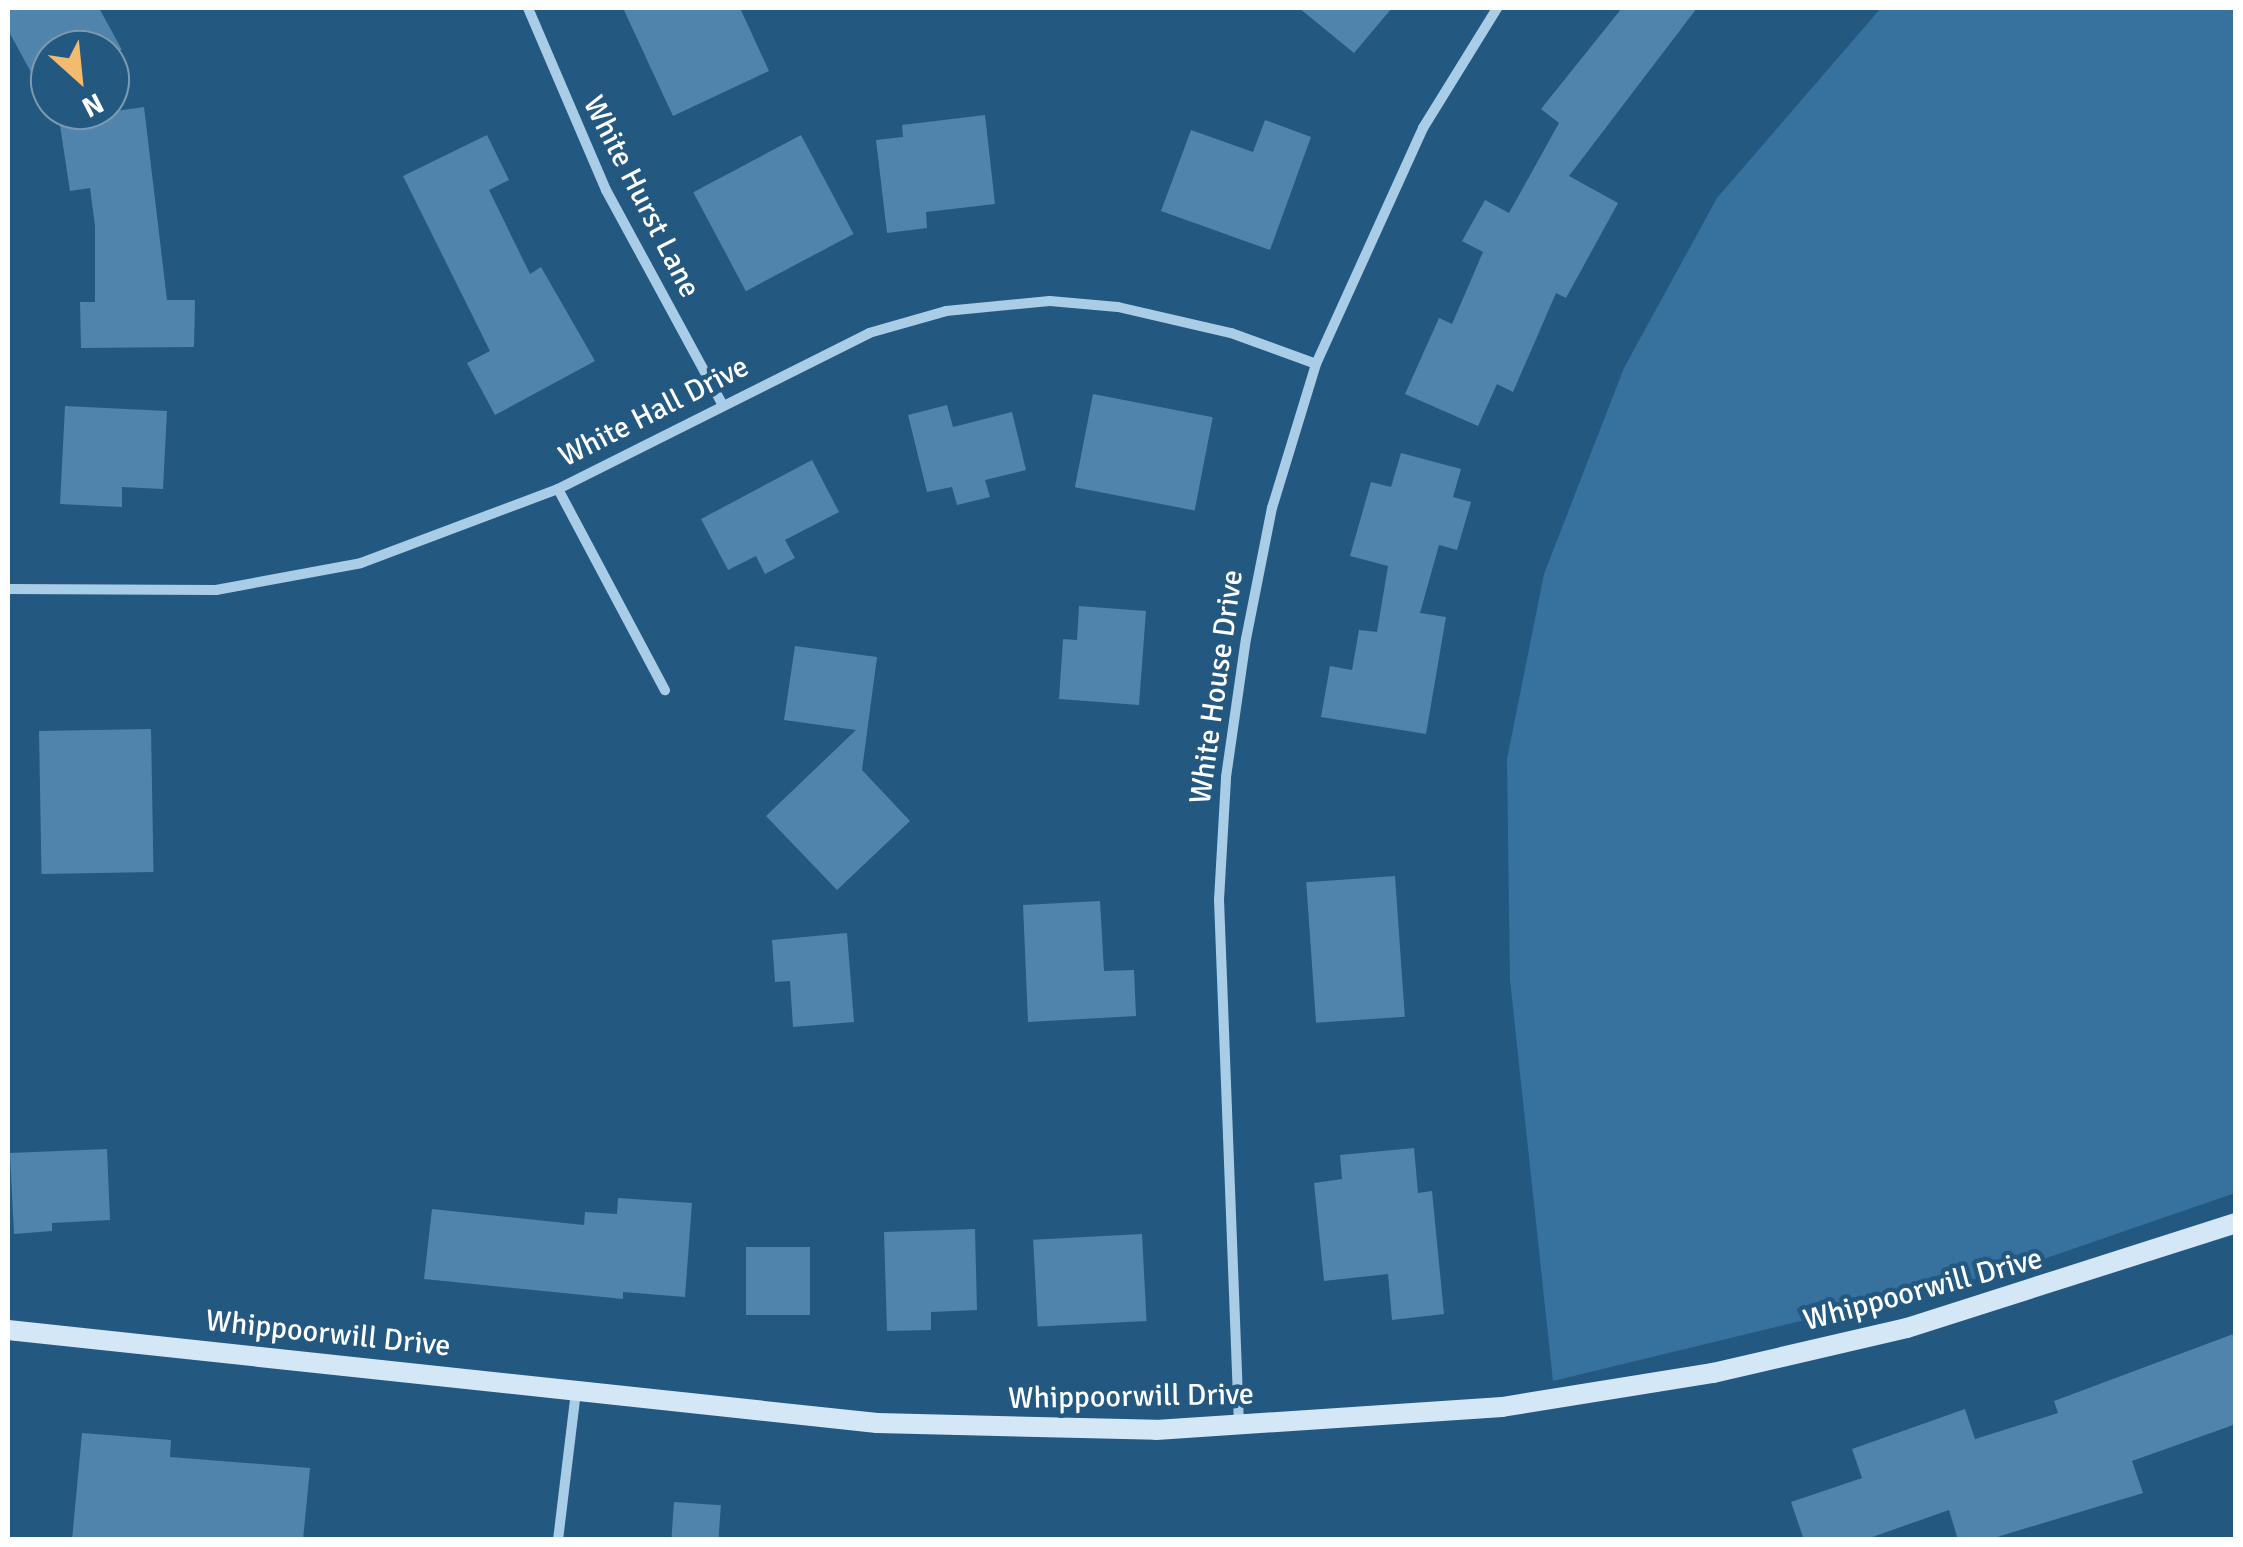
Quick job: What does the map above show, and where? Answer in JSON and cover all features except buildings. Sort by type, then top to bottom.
[{"type":"street","name":"White Hurst Lane","points":[[528,8],[606,190],[722,404]]},
{"type":"street","name":"White House Drive","points":[[1239,1426],[1220,962],[1222,828],[1258,574],[1316,364],[1423,128],[1497,8]]},
{"type":"street","name":"White Hall Drive","points":[[8,588],[180,592],[312,575],[402,550],[558,489],[722,404],[895,324],[1018,302],[1086,302],[1152,313],[1316,364]]},
{"type":"street","points":[[558,489],[665,690]]},
{"type":"street","name":"Whippoorwill Drive","points":[[8,1330],[984,1430],[1239,1426],[1502,1407],[1713,1373],[1923,1324],[2236,1223]]},
{"type":"street","points":[[558,1540],[576,1390]]},
{"type":"shaded area","points":[[1881,8],[2235,8],[2235,1193],[2012,1270],[1553,1381],[1510,980],[1507,759],[1544,574],[1624,368],[1717,198]]}]
